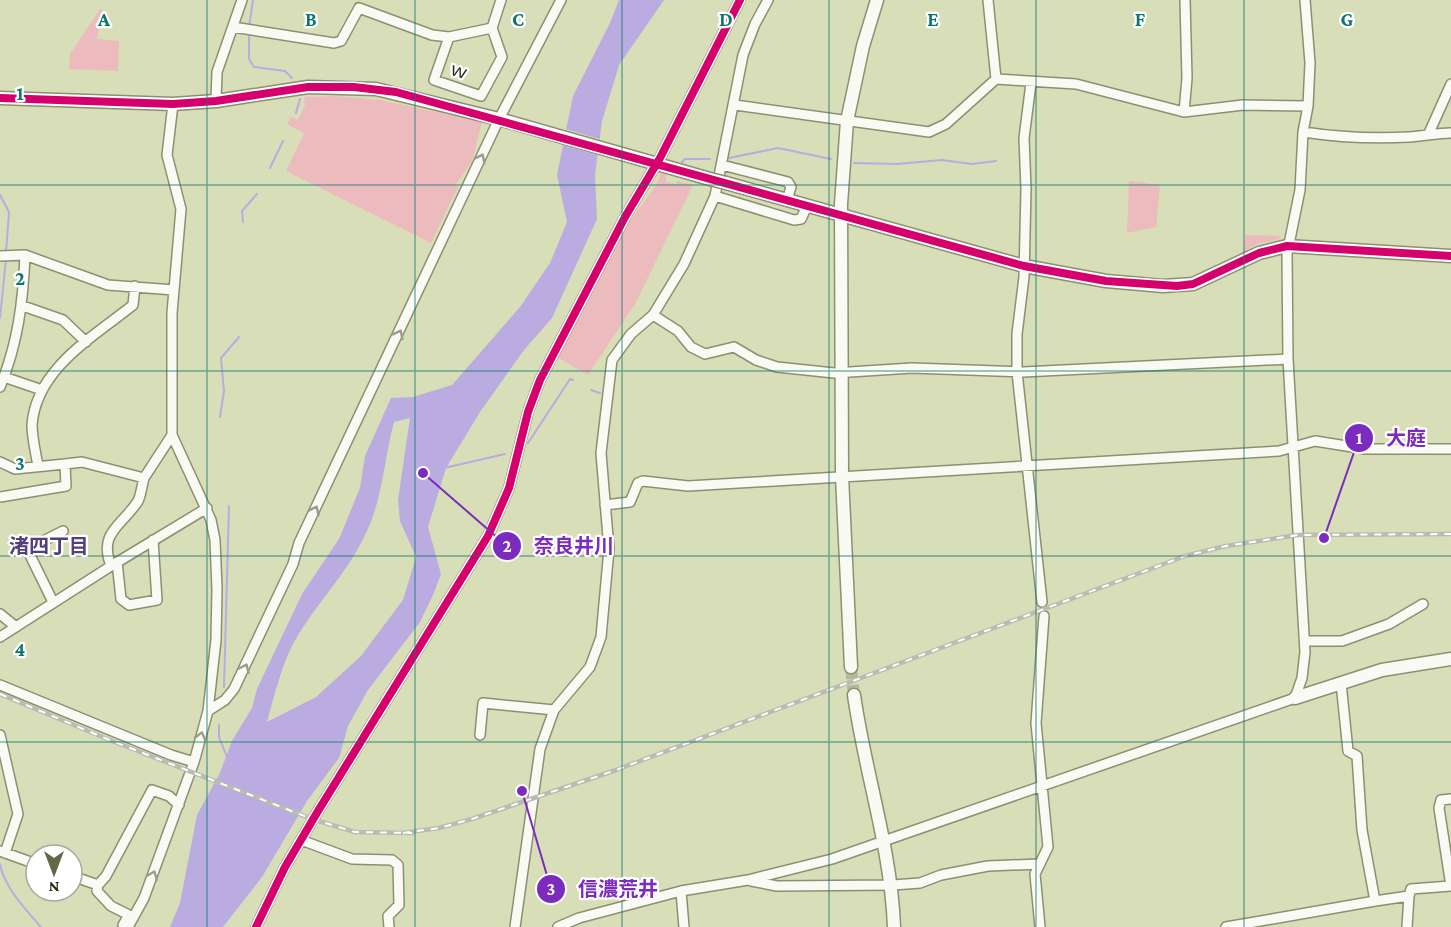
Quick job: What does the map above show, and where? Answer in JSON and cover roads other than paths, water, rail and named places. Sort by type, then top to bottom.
[{"type":"street","points":[[216,101],[217,72],[241,0]]},
{"type":"street","points":[[233,27],[334,43],[341,41],[359,8],[432,35],[449,37],[492,28],[501,0]]},
{"type":"street","points":[[208,711],[225,700],[242,674],[293,564],[299,543],[561,0]]},
{"type":"street","points":[[256,927],[301,840],[488,536],[509,488],[528,412],[540,380],[740,0]]},
{"type":"street","points":[[515,927],[540,749],[554,710],[590,667],[601,637],[609,549],[601,453],[612,360],[631,334],[653,315],[684,264],[715,196],[735,105],[743,55],[768,0]]},
{"type":"street","points":[[851,667],[842,476],[841,216],[847,122],[863,46],[877,0]]},
{"type":"street","points":[[988,0],[996,79]]},
{"type":"street","points":[[1184,112],[1187,78],[1185,0]]},
{"type":"street","points":[[1295,698],[1302,678],[1305,641],[1288,359],[1287,246],[1300,190],[1302,132],[1308,106],[1310,63],[1305,0]]},
{"type":"street","name":"ｗ","points":[[449,37],[434,80],[482,96],[502,57],[492,28]]},
{"type":"street","points":[[735,105],[929,132],[946,123],[996,79],[1076,84],[1184,112],[1243,105],[1308,106]]},
{"type":"street","points":[[1031,82],[1024,138],[1026,189],[1024,266],[1017,372],[1042,602]]},
{"type":"street","points":[[1429,133],[1451,84]]},
{"type":"street","points":[[0,98],[173,104],[216,101],[286,89],[354,87],[396,92],[1024,266],[1106,281],[1177,286],[1193,284],[1259,253],[1287,246],[1451,256]]},
{"type":"street","points":[[128,927],[144,898],[194,762],[208,711],[216,640],[215,540],[207,508],[172,435],[174,290],[181,209],[167,154],[173,104]]},
{"type":"street","points":[[1302,132],[1345,136],[1411,137],[1429,133],[1451,133]]},
{"type":"street","points":[[722,165],[788,182],[791,187],[787,200]]},
{"type":"street","points":[[715,196],[794,220],[801,219],[807,206]]},
{"type":"street","points":[[0,256],[25,255],[108,285],[174,290]]},
{"type":"street","points":[[0,387],[23,306],[25,255]]},
{"type":"street","points":[[38,466],[32,425],[42,390],[59,364],[133,305],[135,286]]},
{"type":"street","points":[[23,306],[63,320],[86,342]]},
{"type":"street","points":[[653,315],[678,331],[691,347],[705,354],[734,347],[756,360],[777,367],[813,372],[912,368],[1017,372],[1288,359]]},
{"type":"street","points":[[4,377],[42,390]]},
{"type":"street","points":[[153,540],[157,600],[129,605],[121,599],[114,564],[105,550],[111,531],[139,500],[144,478],[172,435]]},
{"type":"street","points":[[605,505],[630,502],[638,483],[643,481],[688,486],[1279,451],[1315,441],[1365,449],[1451,449]]},
{"type":"street","points":[[2,466],[15,469],[82,462],[144,478]]},
{"type":"street","points":[[0,497],[66,486],[65,464]]},
{"type":"street","points":[[0,638],[53,602],[207,508]]},
{"type":"street","points":[[53,602],[27,549],[63,531]]},
{"type":"street","points":[[1305,641],[1342,641],[1389,624],[1423,604]]},
{"type":"street","points":[[0,614],[16,627]]},
{"type":"street","points":[[1040,927],[1035,874],[1048,847],[1036,723],[1044,616]]},
{"type":"street","points":[[558,927],[579,918],[681,891],[748,880],[832,859],[1341,683],[1400,666],[1451,659]]},
{"type":"street","points":[[1341,683],[1348,751],[1357,756],[1362,830],[1375,901]]},
{"type":"street","points":[[0,684],[171,756],[194,762]]},
{"type":"street","points":[[854,695],[869,784],[893,885],[894,927]]},
{"type":"street","points":[[480,735],[483,703],[554,710]]},
{"type":"street","points":[[0,735],[18,814],[2,852],[24,860]]},
{"type":"street","points":[[122,927],[129,915],[101,898],[97,891],[99,885],[152,790],[170,796],[179,805]]},
{"type":"street","points":[[1407,927],[1411,890],[1451,886],[1439,808],[1441,800],[1451,799]]},
{"type":"street","points":[[301,840],[352,860],[392,860],[398,864],[399,905],[388,916],[389,927]]},
{"type":"street","points":[[748,880],[777,886],[893,885],[920,883],[941,875],[988,866],[1039,864]]},
{"type":"street","points":[[84,880],[99,885]]},
{"type":"street","points":[[681,891],[684,927]]},
{"type":"street","points":[[1226,927],[1409,896]]},
{"type":"waterway","points":[[249,27],[253,0]]},
{"type":"waterway","points":[[249,33],[249,59],[254,67],[285,71],[292,78]]},
{"type":"waterway","points":[[296,113],[300,99]]},
{"type":"waterway","points":[[270,168],[283,141]]},
{"type":"waterway","points":[[729,158],[778,148],[831,159]]},
{"type":"waterway","points":[[682,162],[685,159],[710,159]]},
{"type":"waterway","points":[[854,163],[897,164],[942,160],[972,164],[996,161]]},
{"type":"waterway","points":[[243,222],[242,211],[257,194]]},
{"type":"waterway","points":[[0,195],[9,212],[6,253]]},
{"type":"waterway","points":[[0,318],[6,259]]},
{"type":"waterway","points":[[220,417],[224,391],[221,358],[239,337]]},
{"type":"waterway","points":[[528,443],[570,379],[573,380]]},
{"type":"waterway","points":[[591,390],[600,393]]},
{"type":"waterway","points":[[444,468],[505,454]]},
{"type":"waterway","points":[[224,687],[229,506]]},
{"type":"waterway","points":[[219,725],[219,737],[227,757]]},
{"type":"waterway","points":[[0,864],[11,890],[41,927]]},
{"type":"tunnel","points":[[851,667],[854,695]]},
{"type":"railway","points":[[403,833],[439,828],[472,819],[616,770],[1185,556],[1226,546],[1298,535],[1451,534]]},
{"type":"railway","points":[[0,694],[107,739],[312,819],[355,832],[412,833]]},
{"type":"place","name":"奈良井川","points":[[423,473]]},
{"type":"place","name":"大庭","points":[[1324,538]]},
{"type":"place","name":"信濃荒井","points":[[522,791]]},
{"type":"district","name":"渚四丁目","points":[[49,546]]}]
